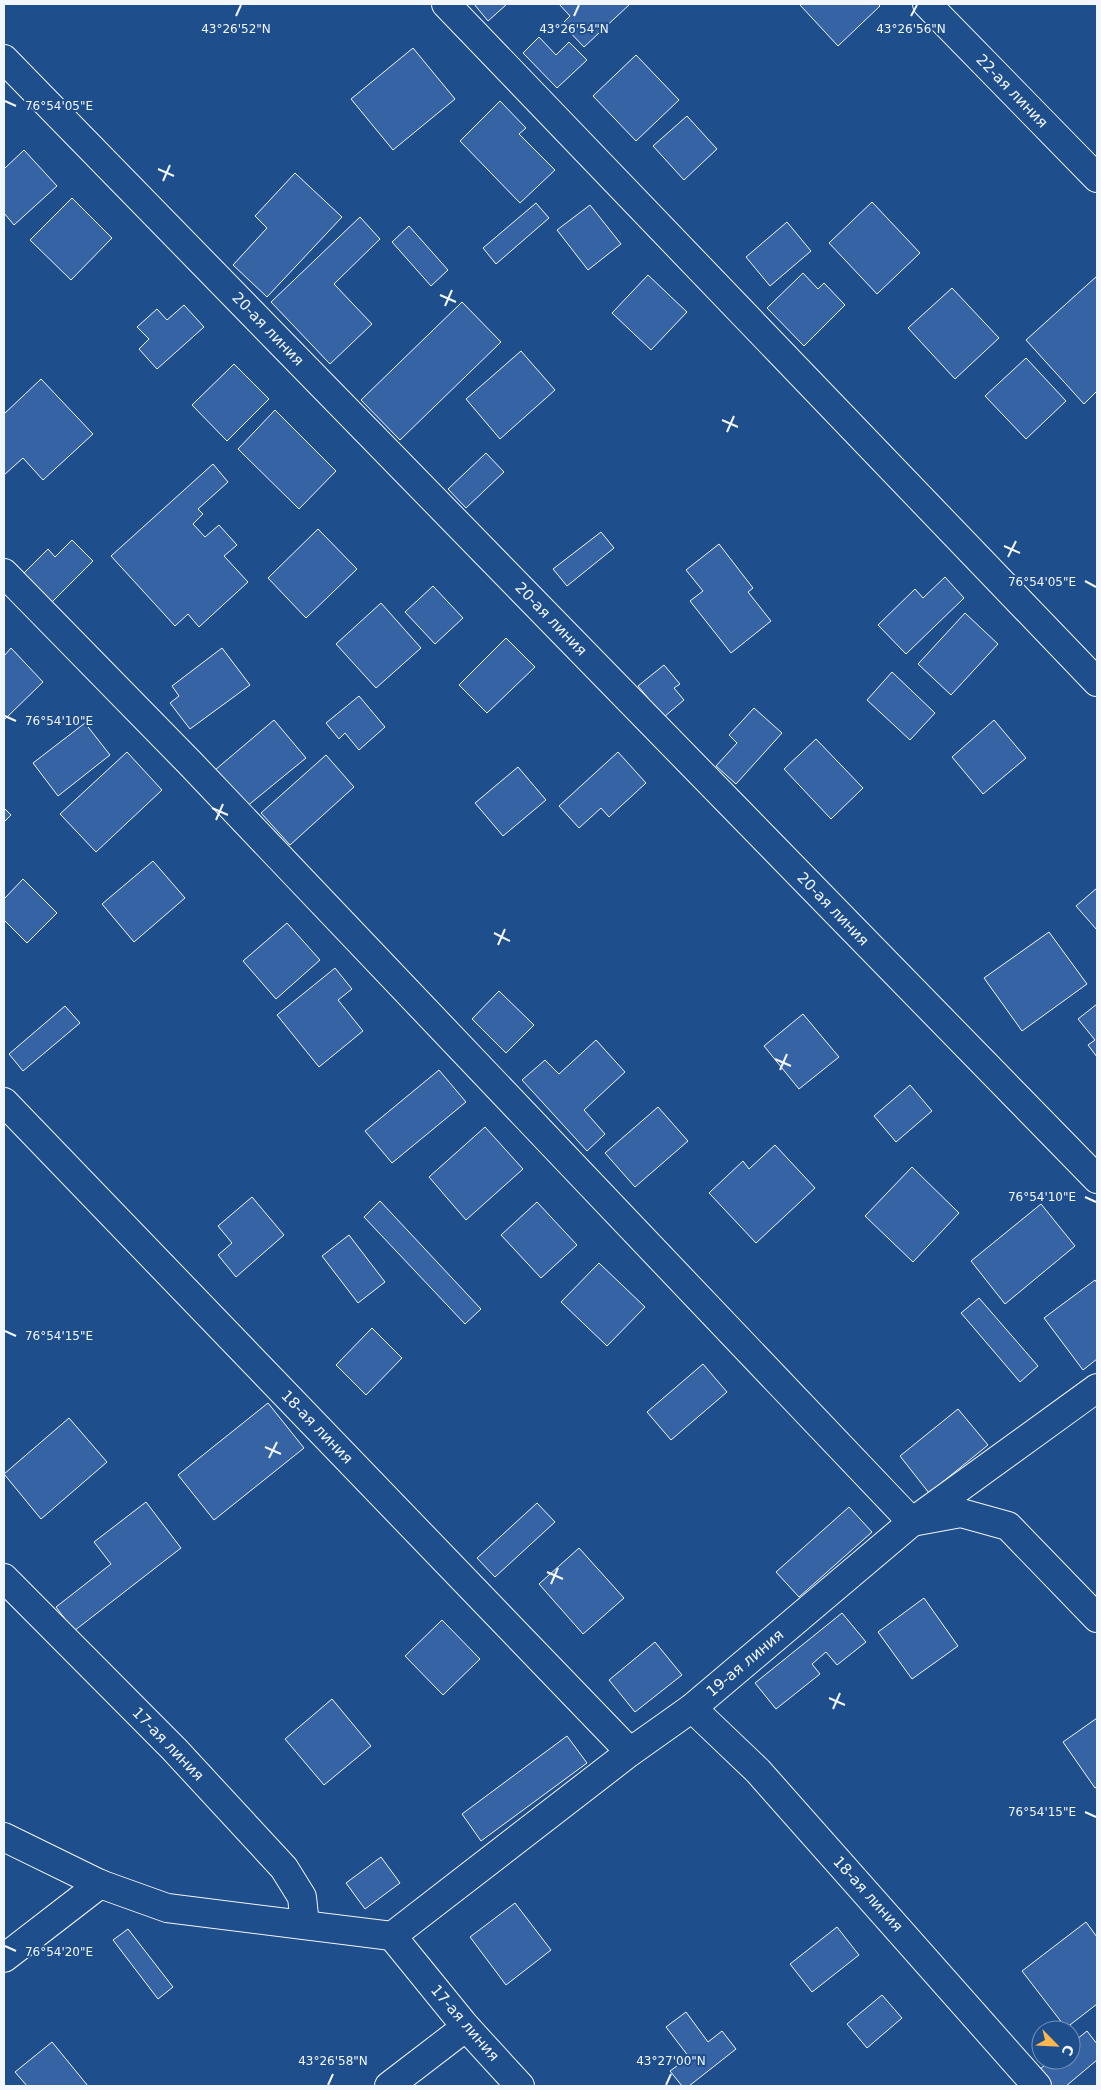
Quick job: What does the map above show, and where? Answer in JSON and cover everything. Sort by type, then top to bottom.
[{"type":"street","points":[[446,4],[1097,682]]},
{"type":"street","name":"22-ая линия","points":[[927,4],[1097,178]]},
{"type":"street","name":"20-ая линия","points":[[4,59],[1097,1179]]},
{"type":"street","points":[[4,574],[189,762],[912,1522],[962,1512],[1008,1526],[1097,1618]]},
{"type":"street","name":"18-ая линия","points":[[4,1102],[630,1752]]},
{"type":"street","name":"19-ая линия","points":[[392,1936],[630,1752],[692,1708],[912,1522],[1097,1388]]},
{"type":"street","name":"17-ая линия","points":[[4,1578],[174,1749],[284,1868],[302,1897],[305,1925]]},
{"type":"street","name":"18-ая линия","points":[[692,1708],[758,1771],[1037,2086]]},
{"type":"street","points":[[4,1837],[100,1884],[167,1908],[392,1936]]},
{"type":"street","points":[[4,1958],[100,1884]]},
{"type":"street","name":"17-ая линия","points":[[392,1936],[466,2026],[520,2086]]},
{"type":"street","points":[[389,2086],[466,2026]]},
{"type":"building","points":[[474,4],[507,4],[488,21]]},
{"type":"building","points":[[559,4],[630,4],[584,47],[562,24],[570,16]]},
{"type":"building","points":[[878,4],[880,6],[838,46],[800,5]]},
{"type":"building","points":[[539,37],[556,55],[569,42],[587,60],[557,88],[523,53]]},
{"type":"building","points":[[413,48],[455,99],[393,150],[351,99]]},
{"type":"building","points":[[636,55],[679,100],[636,141],[593,96]]},
{"type":"building","points":[[500,101],[526,128],[519,134],[555,170],[520,203],[460,141]]},
{"type":"building","points":[[687,116],[717,149],[684,180],[653,146]]},
{"type":"building","points":[[24,150],[57,186],[14,225],[4,213],[4,169]]},
{"type":"building","points":[[295,173],[342,217],[267,297],[233,265],[267,228],[255,216]]},
{"type":"building","points":[[72,198],[112,238],[71,280],[30,240]]},
{"type":"building","points":[[872,202],[920,253],[877,294],[829,243]]},
{"type":"building","points":[[536,203],[549,218],[496,264],[483,248]]},
{"type":"building","points":[[590,205],[621,244],[588,270],[557,230]]},
{"type":"building","points":[[360,217],[380,239],[334,284],[372,324],[330,364],[271,302]]},
{"type":"building","points":[[787,222],[811,251],[770,286],[746,257]]},
{"type":"building","points":[[409,226],[448,270],[431,286],[392,242]]},
{"type":"building","points":[[803,273],[818,289],[824,283],[845,305],[804,346],[767,308]]},
{"type":"building","points":[[648,275],[687,312],[651,350],[612,313]]},
{"type":"building","points":[[1097,276],[1097,391],[1084,404],[1026,340]]},
{"type":"building","points":[[952,288],[999,338],[955,379],[908,328]]},
{"type":"building","points":[[462,302],[501,342],[400,440],[361,400]]},
{"type":"building","points":[[184,305],[204,327],[157,369],[139,349],[149,339],[137,327],[157,309],[167,320]]},
{"type":"building","points":[[521,351],[555,390],[500,439],[466,399]]},
{"type":"building","points":[[1026,358],[1066,401],[1026,439],[985,396]]},
{"type":"building","points":[[234,364],[269,399],[227,441],[192,405]]},
{"type":"building","points":[[41,379],[93,434],[43,480],[23,458],[4,475],[4,414]]},
{"type":"building","points":[[275,410],[336,471],[299,509],[238,449]]},
{"type":"building","points":[[486,453],[504,472],[466,508],[448,489]]},
{"type":"building","points":[[213,464],[228,482],[198,509],[203,514],[193,524],[205,537],[219,525],[237,545],[224,556],[248,582],[199,627],[188,614],[175,626],[111,556]]},
{"type":"building","points":[[318,529],[357,569],[306,618],[268,578]]},
{"type":"building","points":[[601,532],[614,548],[567,586],[553,569]]},
{"type":"building","points":[[72,540],[93,561],[51,603],[23,574],[48,549],[55,557]]},
{"type":"building","points":[[719,544],[753,588],[748,592],[771,621],[731,653],[690,601],[703,591],[686,570]]},
{"type":"building","points":[[945,577],[964,598],[906,654],[878,625],[915,589],[923,598]]},
{"type":"building","points":[[433,586],[463,618],[435,644],[405,612]]},
{"type":"building","points":[[381,603],[421,648],[376,688],[336,644]]},
{"type":"building","points":[[965,613],[998,644],[951,695],[918,664]]},
{"type":"building","points":[[506,638],[535,667],[487,713],[459,685]]},
{"type":"building","points":[[11,648],[43,682],[4,720],[4,656]]},
{"type":"building","points":[[222,648],[250,685],[190,729],[170,703],[179,696],[172,686]]},
{"type":"building","points":[[664,665],[680,684],[674,688],[684,700],[664,717],[638,686]]},
{"type":"building","points":[[892,672],[935,713],[910,740],[867,700]]},
{"type":"building","points":[[359,696],[385,727],[359,750],[345,733],[339,739],[326,723]]},
{"type":"building","points":[[754,708],[782,733],[736,784],[716,766],[737,743],[729,735]]},
{"type":"building","points":[[274,720],[306,758],[246,807],[215,770]]},
{"type":"building","points":[[994,720],[1026,758],[983,794],[952,757]]},
{"type":"building","points":[[85,723],[110,755],[58,796],[33,763]]},
{"type":"building","points":[[816,739],[863,788],[831,819],[784,769]]},
{"type":"building","points":[[127,752],[162,790],[96,852],[60,814]]},
{"type":"building","points":[[618,752],[646,783],[609,817],[601,808],[579,828],[559,806]]},
{"type":"building","points":[[326,755],[354,787],[290,845],[261,813]]},
{"type":"building","points":[[518,767],[546,800],[503,836],[475,803]]},
{"type":"building","points":[[4,808],[11,815],[4,822]]},
{"type":"building","points":[[153,861],[185,898],[134,942],[102,904]]},
{"type":"building","points":[[23,879],[57,913],[27,943],[4,920],[4,899]]},
{"type":"building","points":[[1097,888],[1097,930],[1076,906]]},
{"type":"building","points":[[287,923],[320,960],[276,999],[243,961]]},
{"type":"building","points":[[1049,932],[1087,984],[1022,1031],[984,978]]},
{"type":"building","points":[[335,968],[352,989],[338,1000],[363,1031],[319,1067],[277,1015]]},
{"type":"building","points":[[499,991],[534,1025],[506,1053],[472,1019]]},
{"type":"building","points":[[1097,1004],[1097,1057],[1088,1045],[1095,1040],[1078,1019]]},
{"type":"building","points":[[65,1006],[80,1023],[23,1071],[9,1054]]},
{"type":"building","points":[[803,1014],[839,1057],[799,1089],[764,1046]]},
{"type":"building","points":[[596,1040],[625,1072],[584,1110],[605,1134],[587,1151],[522,1080],[545,1060],[559,1074]]},
{"type":"building","points":[[439,1070],[466,1102],[392,1163],[365,1131]]},
{"type":"building","points":[[910,1085],[932,1111],[896,1142],[874,1116]]},
{"type":"building","points":[[658,1107],[688,1141],[635,1187],[605,1153]]},
{"type":"building","points":[[485,1127],[523,1169],[466,1220],[429,1177]]},
{"type":"building","points":[[775,1145],[815,1188],[756,1243],[709,1193],[743,1161],[749,1169]]},
{"type":"building","points":[[912,1167],[959,1213],[913,1262],[865,1216]]},
{"type":"building","points":[[252,1197],[284,1235],[236,1277],[218,1255],[232,1243],[218,1226]]},
{"type":"building","points":[[380,1201],[481,1309],[465,1324],[364,1217]]},
{"type":"building","points":[[537,1202],[577,1245],[541,1278],[501,1235]]},
{"type":"building","points":[[1041,1204],[1075,1246],[1005,1304],[971,1261]]},
{"type":"building","points":[[349,1235],[385,1282],[358,1303],[322,1256]]},
{"type":"building","points":[[599,1263],[645,1307],[607,1346],[561,1302]]},
{"type":"building","points":[[1095,1280],[1097,1283],[1097,1359],[1083,1370],[1044,1318]]},
{"type":"building","points":[[979,1298],[1038,1366],[1020,1382],[961,1313]]},
{"type":"building","points":[[372,1328],[402,1358],[366,1395],[336,1365]]},
{"type":"building","points":[[703,1364],[727,1392],[671,1440],[647,1412]]},
{"type":"building","points":[[268,1403],[304,1448],[214,1520],[178,1475]]},
{"type":"building","points":[[958,1409],[988,1445],[929,1493],[900,1456]]},
{"type":"building","points":[[69,1418],[107,1462],[41,1519],[4,1474]]},
{"type":"building","points":[[146,1502],[181,1548],[74,1631],[56,1607],[111,1564],[94,1542]]},
{"type":"building","points":[[537,1503],[555,1522],[495,1577],[477,1558]]},
{"type":"building","points":[[849,1507],[872,1532],[799,1597],[776,1572]]},
{"type":"building","points":[[579,1548],[624,1598],[583,1634],[539,1584]]},
{"type":"building","points":[[924,1598],[958,1646],[912,1679],[878,1632]]},
{"type":"building","points":[[842,1613],[866,1642],[837,1665],[826,1652],[812,1664],[820,1674],[776,1709],[755,1683]]},
{"type":"building","points":[[442,1620],[480,1659],[443,1695],[405,1656]]},
{"type":"building","points":[[655,1642],[682,1675],[635,1712],[609,1680]]},
{"type":"building","points":[[332,1699],[371,1746],[324,1785],[285,1739]]},
{"type":"building","points":[[1097,1718],[1097,1787],[1095,1788],[1063,1742]]},
{"type":"building","points":[[567,1736],[587,1763],[481,1841],[462,1814]]},
{"type":"building","points":[[381,1857],[400,1883],[365,1909],[346,1883]]},
{"type":"building","points":[[515,1903],[551,1950],[506,1985],[470,1937]]},
{"type":"building","points":[[1086,1922],[1097,1937],[1097,2004],[1076,2020],[1060,2020],[1022,1971]]},
{"type":"building","points":[[837,1927],[859,1955],[812,1992],[790,1964]]},
{"type":"building","points":[[128,1929],[173,1987],[158,1999],[113,1940]]},
{"type":"building","points":[[882,1995],[902,2018],[867,2048],[847,2024]]},
{"type":"building","points":[[686,2012],[708,2042],[722,2031],[736,2049],[689,2086],[682,2086],[670,2071],[689,2057],[666,2027]]},
{"type":"building","points":[[1087,2031],[1097,2044],[1097,2060],[1066,2086],[1052,2086],[1039,2070],[1081,2070],[1081,2036]]},
{"type":"building","points":[[52,2042],[88,2086],[27,2086],[15,2072]]}]
